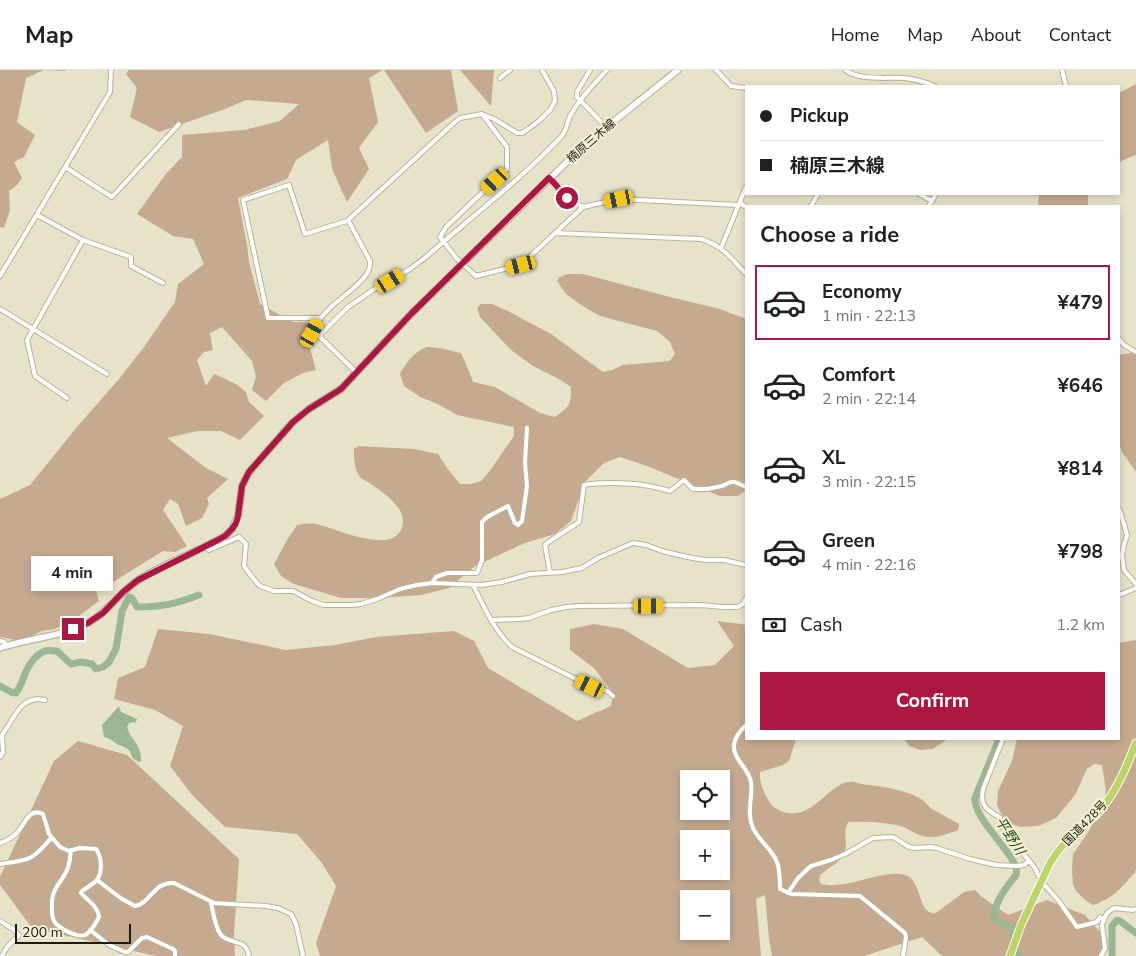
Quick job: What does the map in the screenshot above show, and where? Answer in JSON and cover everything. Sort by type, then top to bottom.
[{"type":"highway","name":"国道428号","points":[[1010,956],[1021,925],[1050,863],[1074,833],[1096,815],[1108,800],[1136,744]]},
{"type":"main road","name":"楠原三木線","points":[[3,647],[73,629],[88,623],[103,613],[123,592],[138,580],[225,536],[236,523],[242,486],[249,472],[301,415],[341,389],[399,326],[574,154],[678,70]]},
{"type":"street","points":[[0,276],[110,92],[111,70]]},
{"type":"street","points":[[500,78],[510,70]]},
{"type":"street","points":[[321,318],[268,318],[243,200],[289,185],[305,234],[348,220],[460,118],[482,114],[517,133],[522,133],[534,125],[550,110],[555,101],[554,91],[542,70]]},
{"type":"street","points":[[590,70],[576,92],[576,97],[606,127]]},
{"type":"street","points":[[319,336],[348,307],[426,257],[546,154],[566,132],[571,113],[579,101],[607,70]]},
{"type":"street","points":[[716,70],[731,86],[745,88]]},
{"type":"street","points":[[845,70],[852,74],[911,79],[931,85]]},
{"type":"street","points":[[1062,70],[1066,85]]},
{"type":"street","points":[[482,114],[507,148],[507,169],[446,227],[440,237],[462,264],[476,276],[521,265],[583,207],[619,199],[739,204],[745,207]]},
{"type":"street","points":[[65,167],[112,197],[179,124]]},
{"type":"street","points":[[549,178],[562,195],[583,207]]},
{"type":"street","points":[[721,248],[745,189]]},
{"type":"street","points":[[921,195],[932,201]]},
{"type":"street","points":[[930,205],[935,195]]},
{"type":"street","points":[[37,215],[83,240],[131,257],[131,266],[163,283]]},
{"type":"street","points":[[348,220],[370,261],[370,269],[367,275],[321,318],[312,333],[319,336],[357,372]]},
{"type":"street","points":[[555,233],[701,239],[716,244],[745,273]]},
{"type":"street","points":[[67,398],[35,376],[27,340],[83,240]]},
{"type":"street","points":[[0,309],[107,374]]},
{"type":"street","points":[[1120,340],[1136,352]]},
{"type":"street","points":[[432,583],[436,577],[448,573],[477,573],[482,560],[482,522],[487,517],[508,506],[515,523],[518,525],[522,521],[526,486],[527,428]]},
{"type":"street","points":[[550,573],[545,545],[579,522],[584,485],[592,483],[636,483],[670,491],[684,480],[693,488],[722,486],[731,482],[745,487]]},
{"type":"street","points":[[1120,511],[1127,535],[1122,555],[1124,570],[1136,584]]},
{"type":"street","points":[[206,546],[209,550],[239,537],[246,544],[244,566],[260,586],[274,592],[294,592],[324,605],[361,604],[400,589],[417,585],[432,583],[482,585],[502,582],[530,574],[562,572],[582,568],[598,558],[634,543],[687,557],[705,560],[724,560],[745,565]]},
{"type":"street","points":[[473,585],[503,638],[512,647],[590,686],[607,691],[613,696]]},
{"type":"street","points":[[1120,595],[1136,588]]},
{"type":"street","points":[[492,620],[529,618],[551,610],[579,606],[701,605],[738,607],[745,600]]},
{"type":"street","points":[[0,641],[4,642],[3,647]]},
{"type":"street","points":[[0,757],[3,752],[2,735],[18,708],[30,700],[37,698],[45,700]]},
{"type":"street","points":[[745,726],[737,736],[734,750],[751,781],[750,817],[752,826],[777,862],[780,889],[788,893],[860,896],[905,933],[903,956]]},
{"type":"street","points":[[1003,740],[986,780],[982,797],[983,803],[987,809],[1000,818],[1005,831],[1035,868],[1041,881],[1058,900],[1077,927],[1097,922],[1100,917],[1104,919]]},
{"type":"street","points":[[0,843],[16,835],[29,815],[33,812],[39,812],[43,814],[48,834],[60,847],[65,850],[80,848],[96,849],[100,854],[101,870],[97,880],[82,891],[81,894],[96,907],[99,914],[98,920],[83,936],[77,936],[58,926],[52,915],[53,895],[68,869],[71,850]]},
{"type":"street","points":[[0,864],[26,860],[35,856],[52,838]]},
{"type":"street","points":[[788,893],[798,878],[811,866],[845,854],[873,838],[893,838],[909,847],[937,848],[970,859],[996,864],[1017,866],[1024,865],[1029,861]]},
{"type":"street","points":[[97,880],[122,899],[135,906],[140,905],[162,884],[168,882],[174,883],[211,902],[278,908],[291,914],[298,930],[303,956]]},
{"type":"street","points":[[211,902],[220,934],[245,946],[249,956]]},
{"type":"street","points":[[1101,956],[1104,948],[1102,925],[1110,910],[1114,908],[1136,909]]},
{"type":"street","points":[[0,921],[19,935],[2,956]]},
{"type":"street","points":[[90,930],[109,945],[125,952],[128,952],[142,938],[148,937],[173,949],[175,956]]},
{"type":"shaded area","points":[[0,70],[44,70],[26,78],[17,122],[35,135],[24,157],[14,162],[22,178],[9,191],[10,210],[4,228],[0,227]]},
{"type":"shaded area","points":[[129,70],[383,70],[369,78],[378,122],[359,148],[369,169],[347,202],[332,169],[328,140],[296,160],[287,179],[238,198],[249,262],[260,304],[293,322],[307,322],[309,345],[316,370],[303,373],[284,383],[266,401],[252,390],[256,377],[252,361],[222,327],[210,333],[213,350],[204,352],[197,360],[206,386],[214,374],[236,384],[246,392],[249,402],[264,416],[240,440],[221,431],[197,431],[167,438],[206,468],[228,479],[207,498],[209,504],[202,518],[186,526],[178,504],[170,499],[163,510],[187,546],[175,552],[163,551],[113,582],[95,563],[89,566],[99,601],[75,619],[55,629],[42,631],[16,640],[0,637],[0,499],[30,485],[144,347],[175,302],[178,284],[204,264],[193,239],[173,236],[137,214],[165,175],[182,157],[182,135],[244,130],[280,121],[299,104],[246,100],[159,132],[130,117],[137,88],[126,74]]},
{"type":"shaded area","points":[[384,70],[451,70],[458,111],[426,133]]},
{"type":"shaded area","points":[[460,70],[494,70],[491,106]]},
{"type":"shaded area","points":[[1136,84],[1136,155],[1120,162],[1120,92]]},
{"type":"shaded area","points":[[1039,195],[1088,195],[1088,205],[1038,205]]},
{"type":"shaded area","points":[[568,274],[583,274],[720,309],[745,319],[745,491],[738,496],[720,496],[620,457],[604,463],[585,482],[571,521],[555,534],[525,543],[475,566],[449,588],[421,595],[341,598],[294,584],[281,576],[274,564],[297,525],[316,524],[366,539],[380,540],[391,538],[400,532],[403,521],[396,504],[361,478],[357,472],[354,449],[358,446],[414,449],[438,454],[460,484],[471,484],[481,481],[514,436],[514,427],[457,415],[438,404],[420,397],[404,386],[400,374],[408,361],[420,350],[433,347],[461,353],[473,382],[495,387],[540,413],[555,417],[569,405],[571,387],[533,366],[511,350],[480,317],[477,308],[481,304],[492,304],[551,334],[603,372],[623,365],[670,361],[675,354],[670,342],[657,331],[600,316],[581,305],[566,294],[557,281],[559,277]]},
{"type":"shaded area","points":[[1136,352],[1136,472],[1120,447],[1120,355]]},
{"type":"shaded area","points":[[717,621],[745,625],[745,740],[796,740],[789,761],[783,765],[760,772],[760,779],[767,798],[779,810],[787,813],[798,813],[807,810],[838,786],[854,782],[909,793],[959,824],[957,831],[928,837],[895,825],[874,822],[848,822],[845,830],[846,848],[839,861],[821,874],[819,880],[821,884],[841,885],[886,875],[905,875],[915,883],[926,909],[936,913],[964,892],[975,890],[1008,915],[1047,900],[1085,915],[1108,941],[1100,956],[942,956],[922,937],[864,956],[772,956],[765,895],[756,899],[761,956],[320,956],[316,943],[336,886],[322,863],[297,834],[225,827],[193,796],[170,766],[183,726],[155,710],[114,699],[118,678],[145,667],[158,629],[209,634],[286,650],[335,645],[376,637],[454,631],[474,641],[488,668],[577,721],[611,706],[613,693],[594,668],[570,650],[570,629],[594,624],[623,629],[688,668],[715,665],[734,646]]},
{"type":"shaded area","points":[[1136,640],[1136,869],[1117,892],[1093,905],[1076,891],[1073,884],[1072,869],[1073,854],[1103,805],[1106,791],[1102,765],[1094,764],[1087,769],[1075,795],[1056,818],[1038,826],[1020,827],[1009,823],[997,805],[998,791],[1012,761],[1017,740],[1120,740],[1120,643]]},
{"type":"shaded area","points":[[119,706],[121,712],[137,719],[136,722],[129,723],[127,727],[140,750],[140,762],[133,759],[127,748],[104,737],[102,725]]},
{"type":"shaded area","points":[[905,740],[946,740],[933,749],[920,750],[909,746]]},
{"type":"shaded area","points":[[78,741],[127,755],[239,859],[234,935],[235,956],[156,956],[32,928],[0,885],[0,877],[54,761]]},
{"type":"waterway","points":[[0,686],[16,693],[31,663],[37,656],[46,651],[57,651],[71,664],[81,662],[92,664],[96,669],[103,667],[109,662],[116,649],[122,611],[129,597],[132,598],[137,607],[146,607],[161,606],[199,595]]},
{"type":"waterway","name":"平野川","points":[[999,740],[975,798],[976,807],[981,817],[1012,859],[1016,868],[1016,875],[998,901],[994,919],[1012,928],[1013,937]]},
{"type":"waterway","points":[[1112,956],[1112,926],[1117,920],[1136,933]]},
{"type":"waterway","name":"平野川","points":[[1016,948],[1019,956]]},
{"type":"route","points":[[73,629],[88,623],[103,613],[123,592],[138,580],[225,536],[236,523],[242,486],[249,472],[293,422],[309,409],[341,389],[411,314],[549,178],[562,195],[567,198]]}]
